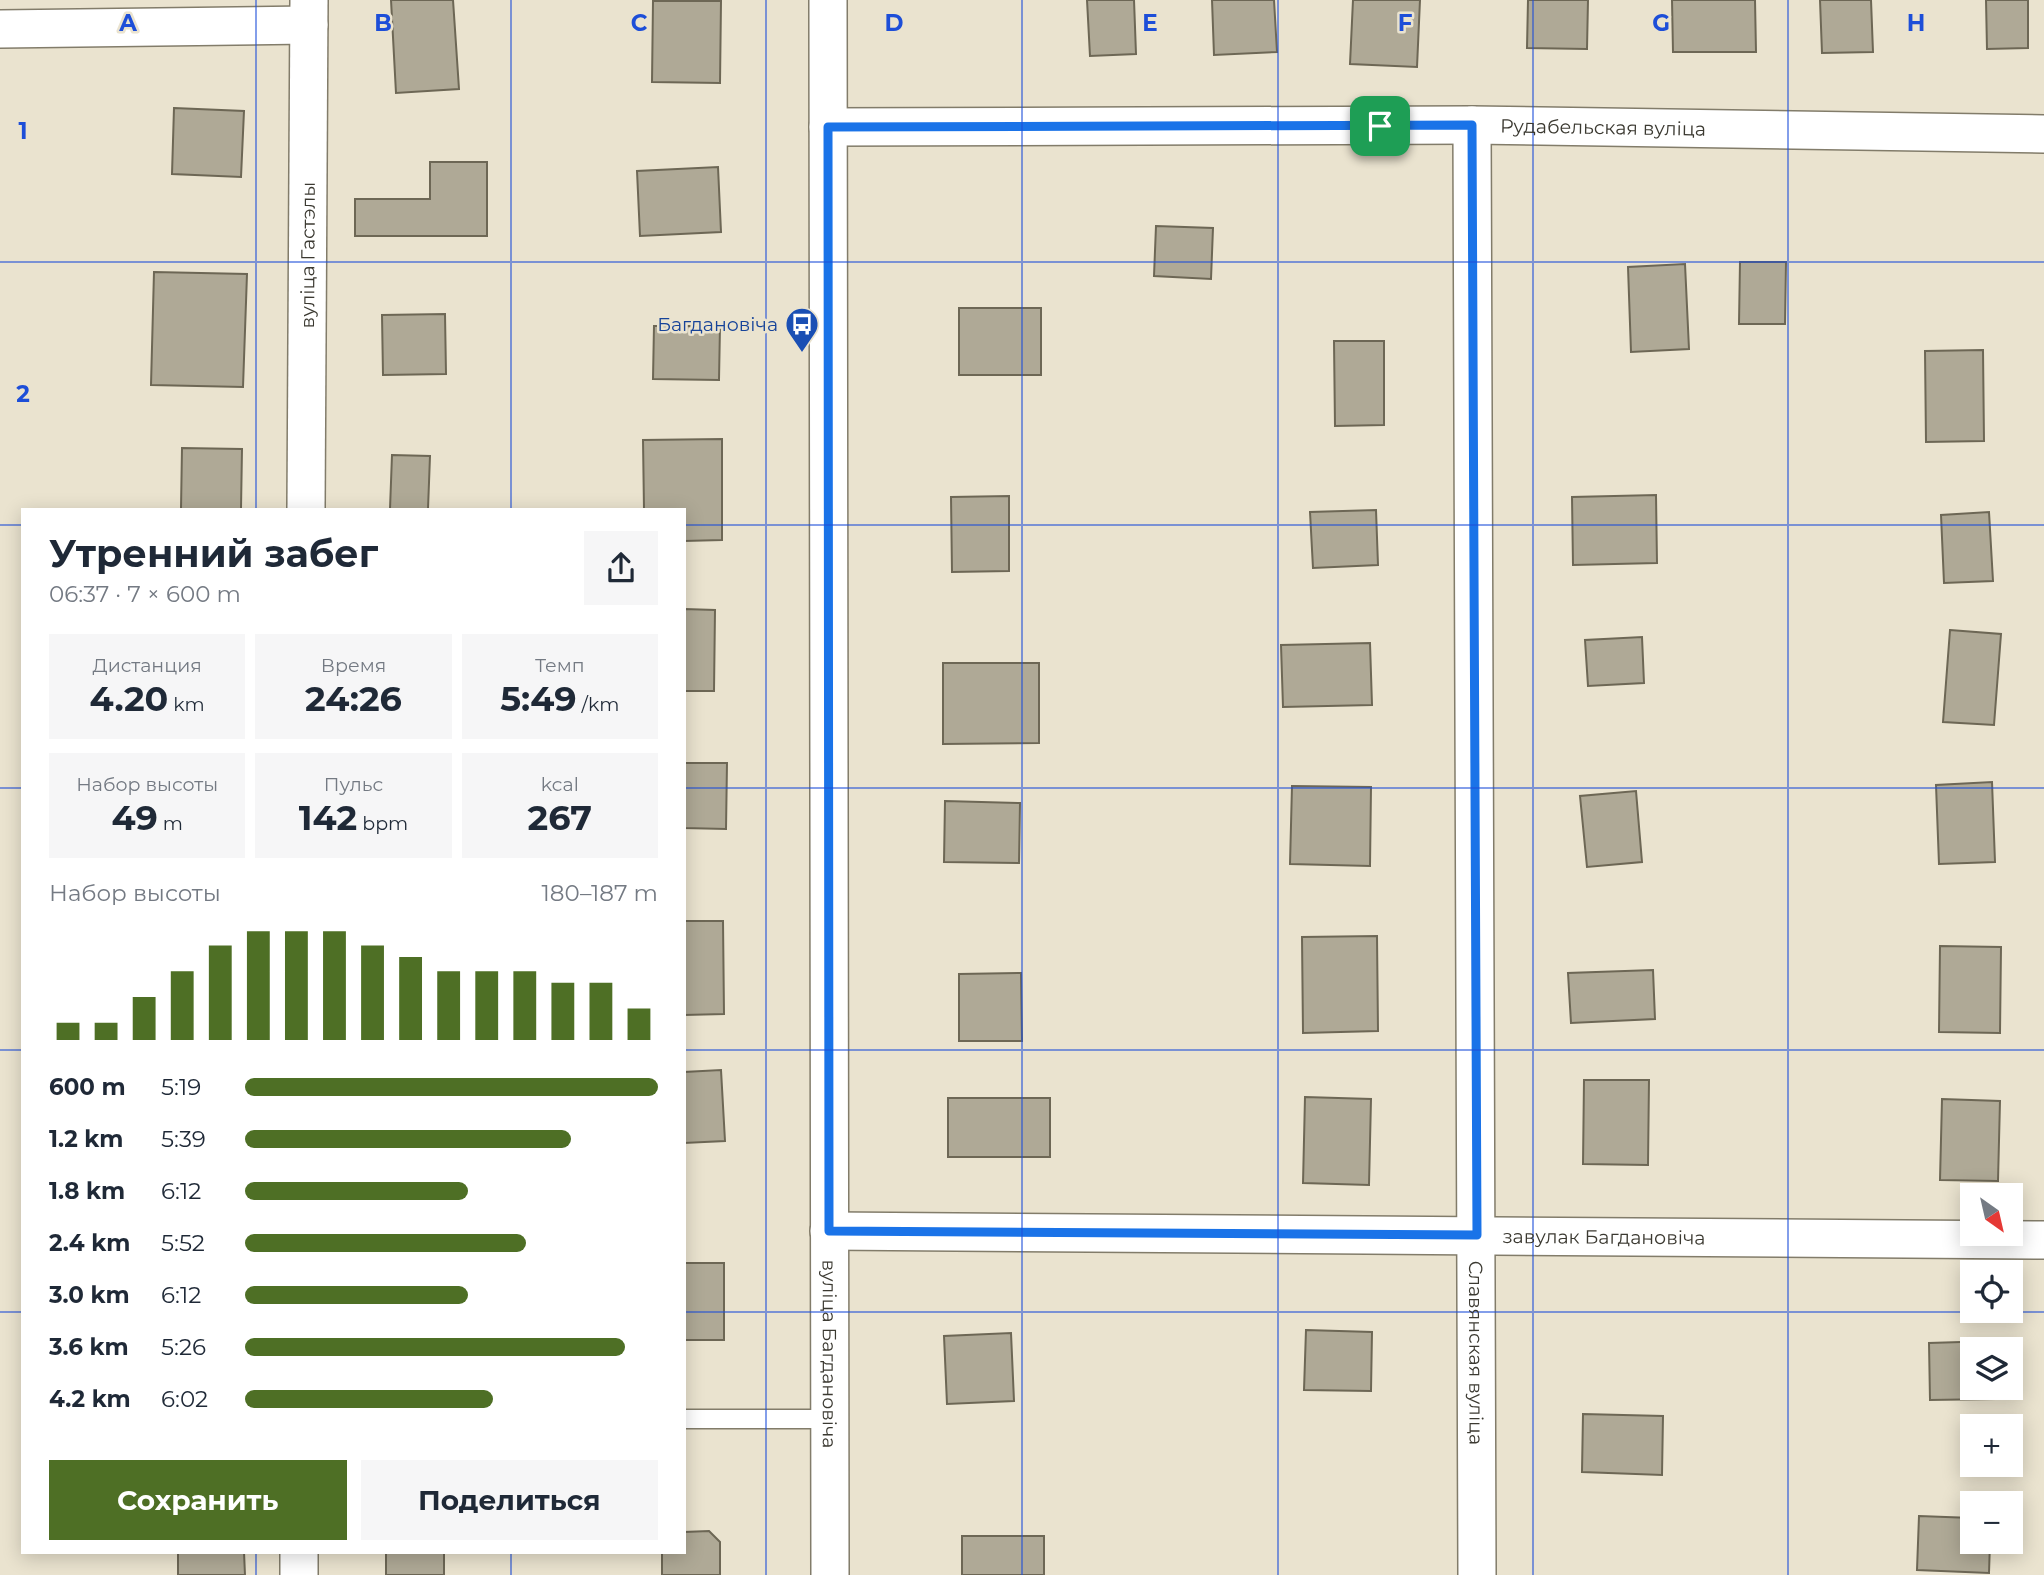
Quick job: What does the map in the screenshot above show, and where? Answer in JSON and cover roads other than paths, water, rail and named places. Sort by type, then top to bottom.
[{"type":"street","name":"вуліца Багдановіча","points":[[828,0],[830,1575]]},
{"type":"street","points":[[0,29],[309,12]]},
{"type":"street","name":"вуліца Гастэлы","points":[[306,508],[309,12]]},
{"type":"street","name":"Рудабельская вуліца","points":[[828,127],[1472,125],[2044,134]]},
{"type":"street","name":"Славянская вуліца","points":[[1472,125],[1477,1575]]},
{"type":"street","name":"завулак Багдановіча","points":[[829,1231],[2044,1240]]},
{"type":"street","points":[[299,1554],[299,1575]]},
{"type":"lane","points":[[686,1419],[830,1419]]},
{"type":"place","name":"Багдановіча","points":[[802,354]]}]
